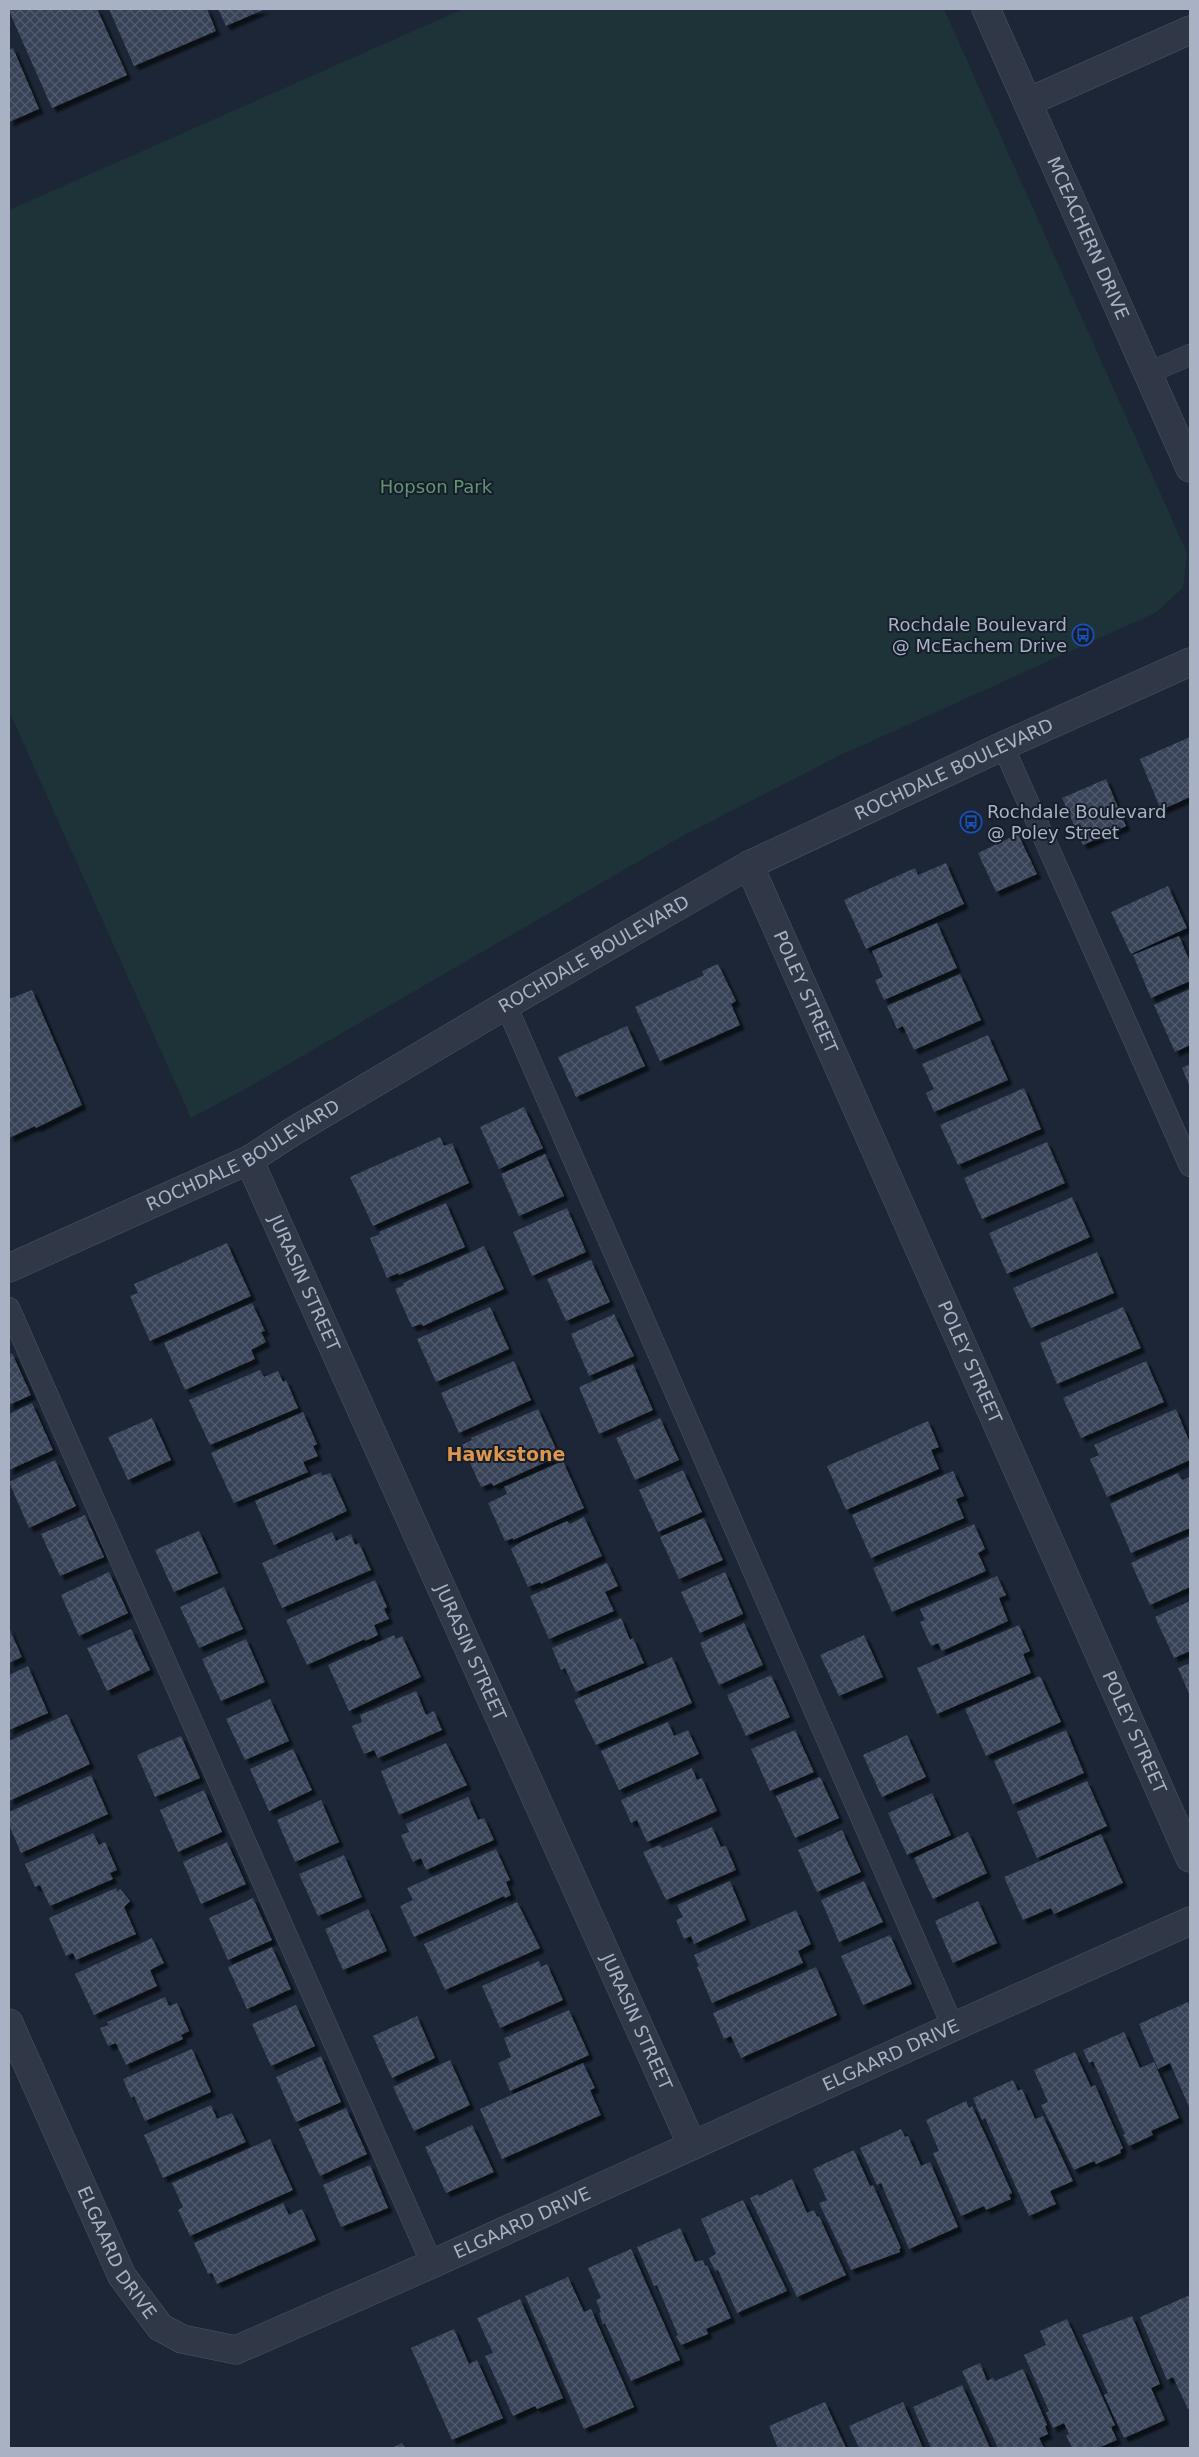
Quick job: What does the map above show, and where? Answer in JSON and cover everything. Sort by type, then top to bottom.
[{"type":"street","name":"MCEACHERN DRIVE","points":[[986,9],[1190,468]]},
{"type":"street","points":[[1028,102],[1190,30]]},
{"type":"street","name":"ROCHDALE BOULEVARD","points":[[9,1268],[249,1160],[292,1132],[506,1005],[749,865],[1003,746],[1190,662]]},
{"type":"street","name":"POLEY STREET","points":[[749,865],[1190,1858]]},
{"type":"street","name":"JURASIN STREET","points":[[249,1160],[692,2145]]},
{"type":"street","name":"ELGAARD DRIVE","points":[[9,2023],[122,2276],[160,2327],[182,2338],[236,2350],[432,2264],[1190,1921]]},
{"type":"lane","points":[[1148,374],[1190,355]]},
{"type":"lane","points":[[1003,746],[1190,1166]]},
{"type":"lane","points":[[506,1005],[953,2027]]},
{"type":"lane","points":[[9,1308],[432,2264]]},
{"type":"green space","name":"Hopson Park","points":[[463,9],[944,9],[1187,553],[1183,588],[1155,613],[841,755],[684,835],[247,1088],[191,1118],[9,711],[9,210]]},
{"type":"building","points":[[15,9],[97,9],[127,75],[52,108],[9,11]]},
{"type":"building","points":[[109,9],[207,9],[216,31],[134,66]]},
{"type":"building","points":[[218,9],[265,9],[226,26]]},
{"type":"building","points":[[13,48],[39,109],[9,122],[9,50]]},
{"type":"building","points":[[1190,737],[1190,797],[1161,810],[1140,759]]},
{"type":"building","points":[[1106,779],[1126,826],[1083,845],[1062,798]]},
{"type":"building","points":[[1018,834],[1037,874],[996,892],[978,853]]},
{"type":"building","points":[[946,863],[964,904],[866,949],[844,900],[915,868],[918,875]]},
{"type":"building","points":[[1168,886],[1187,928],[1131,954],[1111,912]]},
{"type":"building","points":[[937,923],[957,968],[884,1000],[875,980],[883,977],[872,951]]},
{"type":"building","points":[[1179,936],[1190,962],[1190,981],[1151,998],[1133,955]]},
{"type":"building","points":[[718,964],[736,1001],[731,1004],[740,1025],[660,1061],[635,1007],[704,975],[702,971]]},
{"type":"building","points":[[960,974],[981,1020],[914,1050],[903,1026],[897,1029],[887,1006]]},
{"type":"building","points":[[1190,989],[1190,1045],[1175,1052],[1154,1005]]},
{"type":"building","points":[[32,990],[82,1105],[36,1128],[35,1126],[9,1138],[9,998]]},
{"type":"building","points":[[627,1026],[645,1066],[576,1097],[558,1057]]},
{"type":"building","points":[[988,1035],[1008,1080],[934,1112],[926,1093],[934,1089],[922,1064]]},
{"type":"building","points":[[1190,1064],[1190,1087],[1182,1068]]},
{"type":"building","points":[[1024,1088],[1041,1129],[958,1165],[940,1125]]},
{"type":"building","points":[[524,1107],[543,1148],[499,1169],[480,1127]]},
{"type":"building","points":[[440,1137],[444,1146],[452,1143],[469,1183],[373,1226],[350,1177]]},
{"type":"building","points":[[1047,1142],[1065,1183],[982,1219],[964,1178]]},
{"type":"building","points":[[545,1154],[564,1196],[519,1216],[501,1174]]},
{"type":"building","points":[[1072,1197],[1090,1237],[1007,1274],[989,1233]]},
{"type":"building","points":[[446,1203],[465,1247],[399,1275],[398,1273],[387,1278],[370,1238],[380,1234],[379,1232]]},
{"type":"building","points":[[567,1208],[586,1252],[532,1276],[513,1232]]},
{"type":"building","points":[[227,1243],[251,1296],[150,1341],[130,1296],[138,1293],[134,1284]]},
{"type":"building","points":[[484,1246],[504,1289],[423,1326],[421,1324],[412,1327],[395,1289],[404,1285],[403,1283]]},
{"type":"building","points":[[1097,1252],[1114,1293],[1031,1328],[1013,1288]]},
{"type":"building","points":[[591,1260],[610,1302],[566,1321],[547,1279]]},
{"type":"building","points":[[252,1303],[265,1331],[261,1332],[266,1342],[251,1350],[255,1359],[185,1390],[164,1343]]},
{"type":"building","points":[[490,1307],[509,1349],[436,1382],[417,1339]]},
{"type":"building","points":[[1123,1307],[1141,1348],[1057,1384],[1040,1343]]},
{"type":"building","points":[[614,1314],[634,1356],[589,1376],[571,1334]]},
{"type":"building","points":[[12,1353],[31,1395],[9,1405],[9,1355]]},
{"type":"building","points":[[514,1361],[531,1400],[459,1433],[441,1393]]},
{"type":"building","points":[[1146,1361],[1164,1402],[1081,1438],[1063,1398]]},
{"type":"building","points":[[633,1364],[653,1410],[599,1434],[579,1387]]},
{"type":"building","points":[[260,1370],[264,1377],[278,1371],[283,1382],[286,1380],[298,1408],[210,1445],[189,1400]]},
{"type":"building","points":[[32,1403],[53,1450],[9,1470],[9,1414]]},
{"type":"building","points":[[538,1409],[559,1456],[493,1486],[492,1483],[481,1487],[462,1445],[472,1440],[471,1438]]},
{"type":"building","points":[[1176,1409],[1190,1443],[1190,1460],[1107,1497],[1090,1459],[1099,1455],[1094,1445]]},
{"type":"building","points":[[303,1412],[317,1444],[313,1446],[318,1456],[303,1462],[308,1472],[234,1503],[211,1453]]},
{"type":"building","points":[[152,1418],[171,1460],[128,1480],[108,1437]]},
{"type":"building","points":[[660,1418],[679,1460],[635,1480],[616,1438]]},
{"type":"building","points":[[928,1421],[939,1447],[931,1450],[939,1469],[846,1510],[827,1466]]},
{"type":"building","points":[[55,1460],[76,1506],[29,1528],[9,1482]]},
{"type":"building","points":[[563,1461],[584,1508],[513,1540],[513,1538],[505,1541],[488,1503],[507,1494],[504,1487]]},
{"type":"building","points":[[683,1470],[702,1512],[658,1532],[639,1490]]},
{"type":"building","points":[[953,1471],[964,1496],[956,1499],[964,1518],[871,1558],[852,1515]]},
{"type":"building","points":[[321,1472],[322,1476],[330,1473],[347,1511],[274,1545],[255,1501]]},
{"type":"building","points":[[1178,1473],[1182,1480],[1190,1477],[1190,1528],[1131,1553],[1110,1504]]},
{"type":"building","points":[[85,1515],[104,1557],[60,1576],[41,1534]]},
{"type":"building","points":[[584,1517],[602,1556],[541,1584],[540,1582],[528,1587],[511,1549],[521,1542],[567,1521],[570,1524]]},
{"type":"building","points":[[704,1518],[723,1560],[679,1579],[660,1537]]},
{"type":"building","points":[[974,1524],[985,1549],[978,1553],[986,1571],[892,1612],[873,1568]]},
{"type":"building","points":[[199,1531],[218,1573],[174,1592],[155,1550]]},
{"type":"building","points":[[332,1532],[336,1541],[351,1534],[355,1545],[359,1543],[371,1570],[282,1608],[262,1563]]},
{"type":"building","points":[[1190,1536],[1190,1587],[1150,1605],[1131,1563]]},
{"type":"building","points":[[607,1563],[618,1586],[605,1592],[614,1611],[549,1639],[530,1596]]},
{"type":"building","points":[[109,1572],[128,1613],[79,1636],[61,1595]]},
{"type":"building","points":[[725,1572],[743,1614],[700,1633],[681,1592]]},
{"type":"building","points":[[997,1576],[1006,1595],[999,1598],[1008,1621],[942,1651],[938,1643],[931,1646],[920,1622],[925,1620],[920,1609]]},
{"type":"building","points":[[375,1580],[387,1607],[384,1609],[389,1619],[374,1625],[378,1635],[307,1665],[286,1620]]},
{"type":"building","points":[[224,1587],[243,1629],[199,1648],[180,1607]]},
{"type":"building","points":[[1190,1601],[1190,1651],[1174,1658],[1155,1617]]},
{"type":"building","points":[[621,1618],[630,1640],[633,1638],[644,1663],[576,1692],[565,1668],[561,1670],[552,1648]]},
{"type":"building","points":[[744,1623],[763,1665],[719,1685],[700,1643]]},
{"type":"building","points":[[1019,1625],[1030,1651],[1023,1654],[1031,1673],[937,1714],[917,1668]]},
{"type":"building","points":[[9,1628],[22,1657],[9,1663]]},
{"type":"building","points":[[131,1629],[150,1670],[107,1691],[87,1648]]},
{"type":"building","points":[[394,1635],[396,1639],[402,1636],[421,1677],[349,1711],[328,1665]]},
{"type":"building","points":[[864,1635],[883,1677],[839,1696],[820,1655]]},
{"type":"building","points":[[246,1639],[265,1682],[221,1701],[202,1659]]},
{"type":"building","points":[[672,1657],[692,1703],[596,1745],[574,1700]]},
{"type":"building","points":[[1190,1663],[1190,1696],[1178,1668]]},
{"type":"building","points":[[28,1666],[48,1713],[9,1730],[9,1675]]},
{"type":"building","points":[[771,1675],[790,1717],[746,1736],[727,1695]]},
{"type":"building","points":[[1040,1676],[1061,1722],[986,1756],[965,1709]]},
{"type":"building","points":[[416,1691],[426,1715],[434,1711],[442,1730],[378,1758],[374,1750],[364,1754],[352,1726],[362,1722],[360,1715]]},
{"type":"building","points":[[270,1699],[289,1741],[245,1760],[226,1719]]},
{"type":"building","points":[[67,1714],[90,1764],[9,1801],[9,1741]]},
{"type":"building","points":[[668,1722],[674,1736],[688,1730],[699,1754],[619,1790],[601,1751]]},
{"type":"building","points":[[795,1730],[814,1772],[770,1791],[751,1749]]},
{"type":"building","points":[[1066,1730],[1084,1773],[1013,1804],[994,1761]]},
{"type":"building","points":[[907,1735],[926,1777],[882,1797],[863,1755]]},
{"type":"building","points":[[181,1736],[200,1778],[155,1797],[137,1755]]},
{"type":"building","points":[[446,1743],[467,1785],[399,1815],[381,1771]]},
{"type":"building","points":[[293,1749],[312,1790],[269,1811],[250,1769]]},
{"type":"building","points":[[692,1768],[697,1780],[702,1778],[717,1811],[647,1842],[637,1820],[631,1823],[621,1800]]},
{"type":"building","points":[[91,1775],[108,1814],[21,1853],[9,1825],[9,1812]]},
{"type":"building","points":[[820,1777],[839,1818],[795,1838],[776,1796]]},
{"type":"building","points":[[1087,1781],[1107,1826],[1037,1858],[1017,1812]]},
{"type":"building","points":[[204,1790],[222,1832],[178,1852],[160,1810]]},
{"type":"building","points":[[932,1793],[951,1835],[907,1855],[888,1813]]},
{"type":"building","points":[[468,1797],[478,1820],[484,1818],[494,1840],[426,1870],[421,1858],[413,1862],[401,1835],[409,1832],[406,1824]]},
{"type":"building","points":[[321,1800],[339,1842],[295,1862],[277,1820]]},
{"type":"building","points":[[712,1827],[721,1847],[726,1846],[736,1870],[666,1900],[643,1852],[660,1845],[662,1848]]},
{"type":"building","points":[[842,1830],[861,1872],[817,1892],[798,1850]]},
{"type":"building","points":[[968,1832],[987,1873],[933,1899],[914,1858]]},
{"type":"building","points":[[93,1833],[99,1845],[105,1842],[117,1870],[110,1873],[113,1879],[50,1906],[40,1885],[35,1887],[25,1864]]},
{"type":"building","points":[[1101,1834],[1123,1883],[1054,1914],[1051,1908],[1023,1920],[1004,1877]]},
{"type":"building","points":[[227,1842],[246,1884],[201,1904],[183,1862]]},
{"type":"building","points":[[496,1849],[510,1880],[506,1882],[511,1895],[505,1898],[504,1896],[414,1937],[400,1906],[413,1900],[407,1888]]},
{"type":"building","points":[[344,1855],[362,1897],[318,1916],[299,1874]]},
{"type":"building","points":[[730,1881],[746,1920],[694,1944],[691,1936],[684,1939],[676,1920],[683,1917],[677,1905]]},
{"type":"building","points":[[864,1881],[883,1922],[839,1942],[821,1900]]},
{"type":"building","points":[[116,1888],[118,1892],[120,1889],[130,1901],[124,1907],[136,1934],[76,1960],[73,1953],[66,1956],[49,1918]]},
{"type":"building","points":[[253,1898],[272,1940],[228,1960],[209,1918]]},
{"type":"building","points":[[978,1901],[997,1943],[953,1963],[935,1921]]},
{"type":"building","points":[[517,1902],[540,1948],[445,1990],[424,1944]]},
{"type":"building","points":[[368,1909],[387,1951],[343,1970],[325,1929]]},
{"type":"building","points":[[796,1910],[811,1944],[798,1951],[803,1963],[712,2003],[694,1955]]},
{"type":"building","points":[[890,1935],[912,1984],[863,2005],[841,1956]]},
{"type":"building","points":[[152,1938],[164,1963],[150,1970],[157,1986],[94,2015],[75,1974]]},
{"type":"building","points":[[272,1947],[291,1989],[247,2009],[228,1967]]},
{"type":"building","points":[[539,1961],[541,1967],[547,1964],[563,2000],[500,2028],[482,1986]]},
{"type":"building","points":[[816,1967],[837,2015],[741,2058],[731,2036],[724,2039],[713,2013]]},
{"type":"building","points":[[165,1997],[169,2006],[177,2003],[189,2031],[181,2035],[183,2039],[126,2065],[116,2043],[108,2046],[100,2028],[109,2025],[107,2022]]},
{"type":"building","points":[[1188,2002],[1190,2007],[1190,2109],[1170,2063],[1158,2069],[1139,2024]]},
{"type":"building","points":[[296,2005],[315,2046],[271,2066],[252,2024]]},
{"type":"building","points":[[569,2010],[589,2055],[510,2091],[498,2063],[511,2057],[504,2038]]},
{"type":"building","points":[[417,2016],[435,2058],[392,2078],[373,2036]]},
{"type":"building","points":[[1124,2032],[1140,2068],[1154,2062],[1179,2118],[1151,2131],[1153,2135],[1129,2146],[1093,2061],[1089,2063],[1083,2050]]},
{"type":"building","points":[[192,2049],[211,2092],[145,2121],[134,2096],[131,2098],[123,2079]]},
{"type":"building","points":[[1075,2052],[1091,2087],[1095,2085],[1123,2148],[1120,2150],[1121,2153],[1096,2164],[1094,2161],[1074,2170],[1041,2105],[1048,2102],[1034,2070]]},
{"type":"building","points":[[321,2056],[341,2102],[296,2122],[276,2077]]},
{"type":"building","points":[[450,2060],[470,2105],[414,2131],[393,2087]]},
{"type":"building","points":[[583,2063],[595,2088],[590,2090],[601,2115],[502,2159],[480,2109]]},
{"type":"building","points":[[1013,2080],[1018,2091],[1022,2089],[1035,2119],[1043,2116],[1073,2181],[1050,2191],[1056,2204],[1029,2216],[985,2118],[982,2120],[973,2098]]},
{"type":"building","points":[[966,2101],[969,2108],[972,2106],[1012,2193],[1009,2195],[1011,2199],[986,2210],[984,2206],[961,2216],[933,2153],[939,2151],[926,2120]]},
{"type":"building","points":[[211,2105],[217,2119],[232,2113],[246,2142],[163,2178],[144,2135]]},
{"type":"building","points":[[346,2108],[367,2154],[320,2176],[299,2129]]},
{"type":"building","points":[[472,2125],[494,2172],[446,2193],[425,2147]]},
{"type":"building","points":[[901,2129],[905,2137],[908,2136],[921,2166],[930,2162],[958,2227],[909,2249],[881,2183],[877,2185],[860,2148]]},
{"type":"building","points":[[270,2139],[293,2190],[190,2236],[178,2210],[183,2207],[172,2183]]},
{"type":"building","points":[[854,2150],[870,2186],[873,2185],[901,2248],[899,2249],[900,2252],[851,2270],[819,2203],[827,2200],[813,2169]]},
{"type":"building","points":[[370,2165],[388,2208],[341,2227],[323,2185]]},
{"type":"building","points":[[792,2179],[807,2213],[814,2210],[817,2217],[819,2216],[846,2275],[797,2297],[750,2198],[758,2194],[759,2196]]},
{"type":"building","points":[[743,2200],[787,2291],[737,2313],[718,2270],[715,2271],[709,2258],[716,2254],[701,2219]]},
{"type":"building","points":[[283,2203],[289,2215],[302,2209],[316,2240],[217,2284],[212,2273],[208,2274],[194,2243]]},
{"type":"building","points":[[680,2228],[695,2262],[703,2260],[705,2266],[707,2265],[731,2318],[706,2329],[708,2334],[681,2345],[657,2285],[654,2286],[637,2247]]},
{"type":"building","points":[[631,2249],[680,2360],[631,2381],[605,2323],[603,2324],[596,2300],[601,2298],[588,2268]]},
{"type":"building","points":[[568,2277],[584,2312],[591,2309],[634,2407],[584,2429],[525,2296]]},
{"type":"building","points":[[1190,2295],[1190,2408],[1188,2409],[1173,2377],[1167,2380],[1140,2317]]},
{"type":"building","points":[[520,2299],[563,2398],[537,2409],[535,2406],[513,2416],[485,2356],[493,2353],[477,2318]]},
{"type":"building","points":[[1132,2316],[1160,2384],[1151,2388],[1165,2420],[1124,2438],[1104,2395],[1108,2393],[1082,2335]]},
{"type":"building","points":[[1067,2319],[1115,2425],[1111,2427],[1117,2440],[1098,2448],[1072,2448],[1066,2435],[1069,2434],[1064,2423],[1053,2428],[1046,2413],[1049,2411],[1024,2355],[1046,2345],[1040,2331]]},
{"type":"building","points":[[454,2329],[469,2364],[477,2360],[503,2418],[452,2440],[411,2348]]},
{"type":"building","points":[[980,2363],[987,2381],[993,2378],[995,2381],[1023,2369],[1047,2425],[1045,2426],[1048,2434],[1039,2438],[1044,2448],[998,2448],[962,2371]]},
{"type":"building","points":[[962,2385],[990,2448],[931,2448],[913,2407]]},
{"type":"building","points":[[825,2402],[846,2448],[778,2448],[769,2426]]},
{"type":"building","points":[[903,2402],[923,2448],[859,2448],[849,2426]]},
{"type":"building","points":[[402,2443],[405,2448],[392,2448]]},
{"type":"place","name":"Rochdale Boulevard @ McEachem Drive","points":[[1083,635]]},
{"type":"place","name":"Rochdale Boulevard @ Poley Street","points":[[971,822]]},
{"type":"district","name":"Hawkstone","points":[[506,1454]]}]
